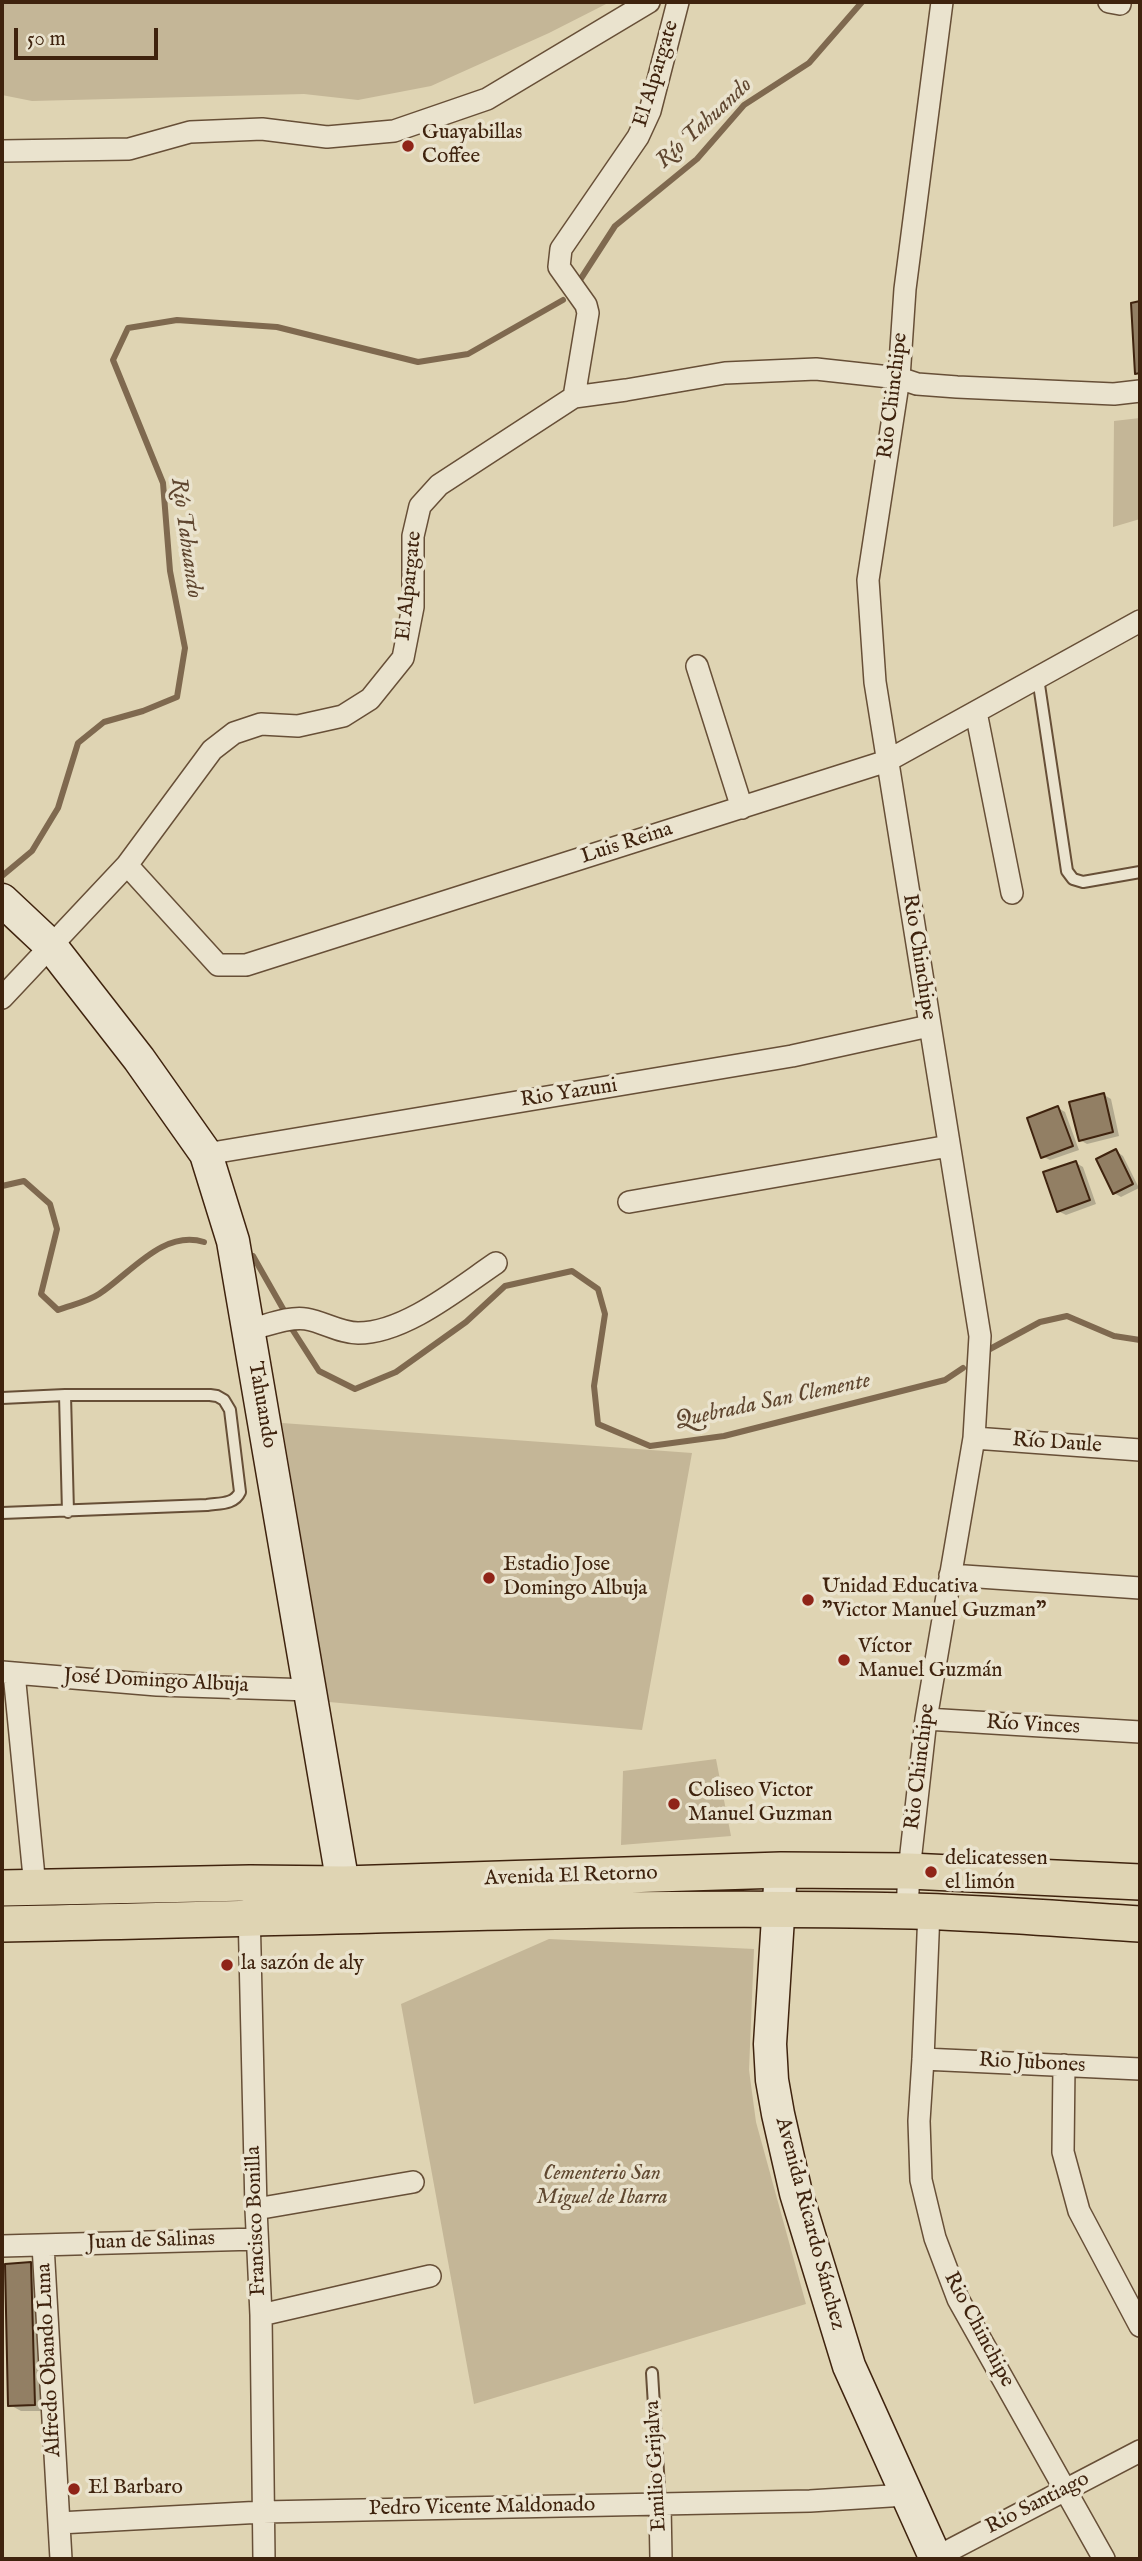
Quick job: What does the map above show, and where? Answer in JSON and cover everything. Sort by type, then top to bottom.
[{"type":"main road","name":"Avenida El Retorno","points":[[2,1923],[249,1919],[346,1899],[781,1870],[909,1871],[1140,1882]]},
{"type":"main road","name":"Avenida El Retorno","points":[[18,1887],[250,1883],[346,1899],[918,1911],[1140,1923]]},
{"type":"street","points":[[2,150],[129,149],[190,132],[262,129],[327,137],[394,131],[487,99],[649,2]]},
{"type":"street","name":"El Alpargate","points":[[2,998],[44,941],[127,865],[212,750],[234,733],[261,724],[298,726],[343,716],[370,699],[402,658],[413,607],[413,536],[420,506],[439,485],[574,397],[588,313],[586,305],[559,267],[561,249],[638,137],[650,111],[678,2]]},
{"type":"street","name":"Rio Chinchipe","points":[[942,2],[907,276],[899,378],[868,580],[875,682],[980,1336],[974,1438],[926,1720],[909,1871],[918,1911],[923,2059],[919,2120],[921,2180],[935,2238],[958,2299],[1104,2559]]},
{"type":"street","points":[[574,397],[725,373],[816,369],[899,378],[917,384],[1114,394],[1140,391]]},
{"type":"street","name":"Luis Reina","points":[[127,865],[218,965],[246,965],[887,761],[1139,626]]},
{"type":"street","points":[[697,666],[742,808]]},
{"type":"street","points":[[976,712],[1012,892]]},
{"type":"street","name":"Tahuando","points":[[2,901],[44,941],[139,1059],[206,1154],[233,1241],[248,1330],[251,1450],[310,1690],[346,1899]]},
{"type":"street","name":"Rio Yazuni","points":[[206,1154],[792,1056],[929,1027]]},
{"type":"street","points":[[629,1202],[949,1146]]},
{"type":"street","points":[[248,1330],[298,1318],[339,1331],[377,1331],[428,1309],[496,1263]]},
{"type":"street","name":"Río Daule","points":[[974,1438],[1140,1450]]},
{"type":"street","points":[[950,1574],[1140,1588]]},
{"type":"street","points":[[8,1672],[18,1887]]},
{"type":"street","name":"José Domingo Albuja","points":[[8,1672],[157,1685],[310,1690]]},
{"type":"street","name":"Río Vinces","points":[[926,1720],[1140,1732]]},
{"type":"street","name":"Avenida Ricardo Sánchez","points":[[781,1870],[770,2044],[772,2080],[778,2114],[796,2193],[849,2366],[936,2558]]},
{"type":"street","name":"Francisco Bonilla","points":[[250,1883],[264,2559]]},
{"type":"street","name":"Rio Jubones","points":[[923,2059],[1140,2069]]},
{"type":"street","points":[[1064,2065],[1063,2152],[1079,2211],[1140,2326]]},
{"type":"street","points":[[256,2209],[413,2182]]},
{"type":"street","name":"Juan de Salinas","points":[[2,2246],[257,2239]]},
{"type":"street","name":"Alfredo Obando Luna","points":[[43,2245],[61,2559]]},
{"type":"street","points":[[261,2315],[430,2276]]},
{"type":"street","name":"Rio Santiago","points":[[936,2558],[1140,2451]]},
{"type":"street","name":"Pedro Vicente Maldonado","points":[[59,2523],[262,2512],[810,2501],[906,2495]]},
{"type":"street","name":"Emilio Grijalva","points":[[660,2504],[661,2559]]},
{"type":"lane","points":[[1038,678],[1067,871],[1073,879],[1083,882],[1140,873]]},
{"type":"lane","points":[[65,1395],[68,1512]]},
{"type":"lane","points":[[2,1398],[65,1395],[217,1396],[224,1400],[251,1450],[240,1492],[232,1502],[68,1512],[2,1513]]},
{"type":"lane","name":"Emilio Grijalva","points":[[652,2373],[660,2504]]},
{"type":"green space","points":[[2,2],[610,2],[549,33],[431,86],[358,100],[304,94],[32,101],[2,95]]},
{"type":"green space","points":[[1140,418],[1140,519],[1113,527],[1114,421]]},
{"type":"green space","name":"Estadio Jose Domingo Albuja","points":[[282,1423],[692,1453],[642,1730],[329,1702]]},
{"type":"green space","name":"Coliseo Victor Manuel Guzman","points":[[716,1759],[731,1836],[621,1845],[623,1771]]},
{"type":"green space","name":"Cementerio San Miguel de Ibarra","points":[[549,1939],[754,1949],[749,2070],[756,2122],[806,2304],[474,2404],[401,2004]]},
{"type":"building","points":[[1140,301],[1140,373],[1135,374],[1131,303]]},
{"type":"building","points":[[1104,1093],[1113,1132],[1079,1141],[1069,1102]]},
{"type":"building","points":[[1058,1106],[1073,1146],[1041,1158],[1027,1118]]},
{"type":"building","points":[[1116,1149],[1133,1184],[1113,1194],[1096,1159]]},
{"type":"building","points":[[1076,1161],[1090,1200],[1057,1212],[1043,1172]]},
{"type":"building","points":[[31,2262],[35,2405],[8,2406],[5,2264]]},
{"type":"waterway","name":"Río Tahuando","points":[[580,280],[615,226],[697,159],[744,105],[809,63],[862,2]]},
{"type":"waterway","name":"Río Tahuando","points":[[2,876],[32,851],[58,808],[78,743],[104,722],[143,711],[177,697],[185,648],[170,571],[163,483],[113,360],[128,328],[177,320],[277,327],[418,362],[468,354],[563,300]]},
{"type":"waterway","name":"Quebrada San Clemente","points":[[2,1186],[24,1181],[50,1204],[57,1229],[41,1294],[58,1310],[99,1294],[161,1247],[189,1240],[204,1242]]},
{"type":"waterway","name":"Quebrada San Clemente","points":[[248,1255],[253,1256],[286,1314]]},
{"type":"waterway","name":"Quebrada San Clemente","points":[[292,1329],[319,1371],[355,1389],[396,1372],[466,1322],[505,1286],[572,1271],[598,1289],[605,1314],[594,1386],[598,1424],[650,1446],[724,1436],[945,1380],[963,1368]]},
{"type":"waterway","name":"Quebrada San Clemente","points":[[990,1349],[1040,1322],[1067,1316],[1114,1336],[1140,1340]]},
{"type":"place","name":"Guayabillas Coffee","points":[[408,146]]},
{"type":"place","name":"Estadio Jose Domingo Albuja","points":[[489,1578]]},
{"type":"place","name":"Unidad Educativa \"Victor Manuel Guzman\"","points":[[808,1600]]},
{"type":"place","name":"Víctor Manuel Guzmán","points":[[844,1660]]},
{"type":"place","name":"Coliseo Victor Manuel Guzman","points":[[674,1804]]},
{"type":"place","name":"delicatessen el limón","points":[[931,1872]]},
{"type":"place","name":"la sazón de aly","points":[[227,1965]]},
{"type":"place","name":"El Barbaro","points":[[74,2489]]}]
